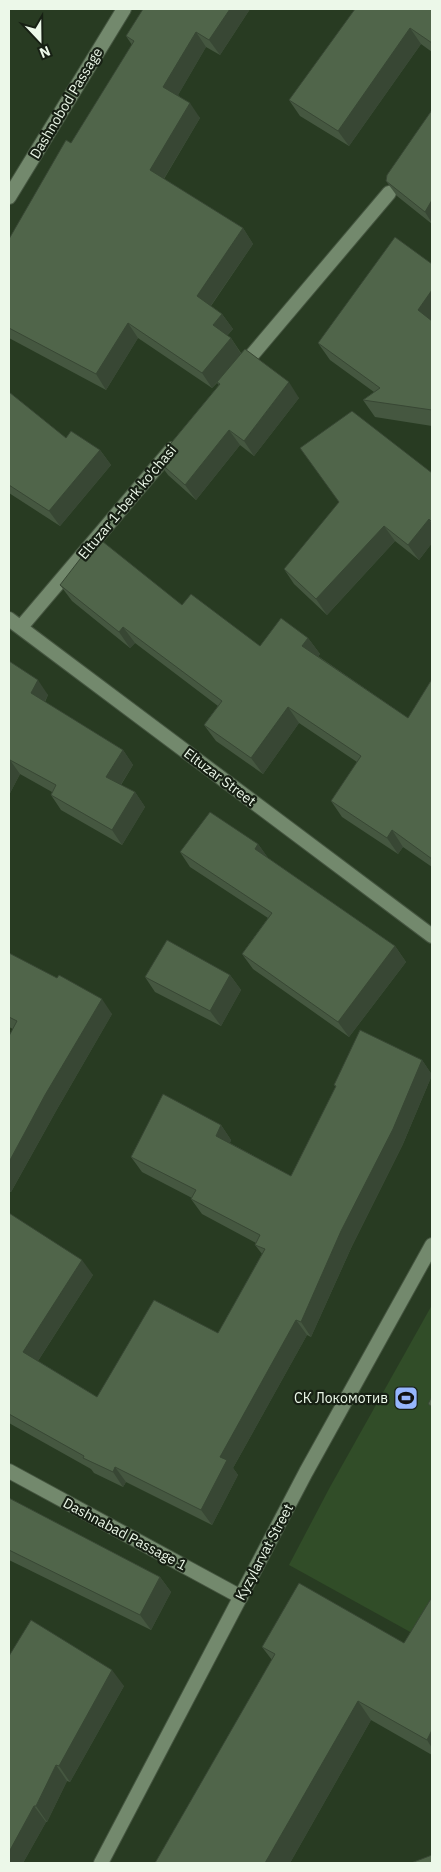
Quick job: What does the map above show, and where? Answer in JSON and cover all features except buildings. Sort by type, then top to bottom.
[{"type":"street","name":"Dashnobod Passage","points":[[9,197],[124,9]]},
{"type":"street","points":[[234,376],[389,193]]},
{"type":"street","name":"Eltuzar 1-berk ko'chasi","points":[[20,628],[182,437]]},
{"type":"street","name":"Eltuzar Street","points":[[9,618],[432,936]]},
{"type":"street","name":"Kyzylarvat Street","points":[[102,1863],[306,1472],[432,1245]]},
{"type":"street","name":"Dashnabad Passage 1","points":[[9,1471],[241,1597]]},
{"type":"green space","name":"СК Локомотив","points":[[432,1305],[432,1644],[289,1565],[330,1487]]},
{"type":"place","name":"СК Локомотив","points":[[406,1398]]}]
